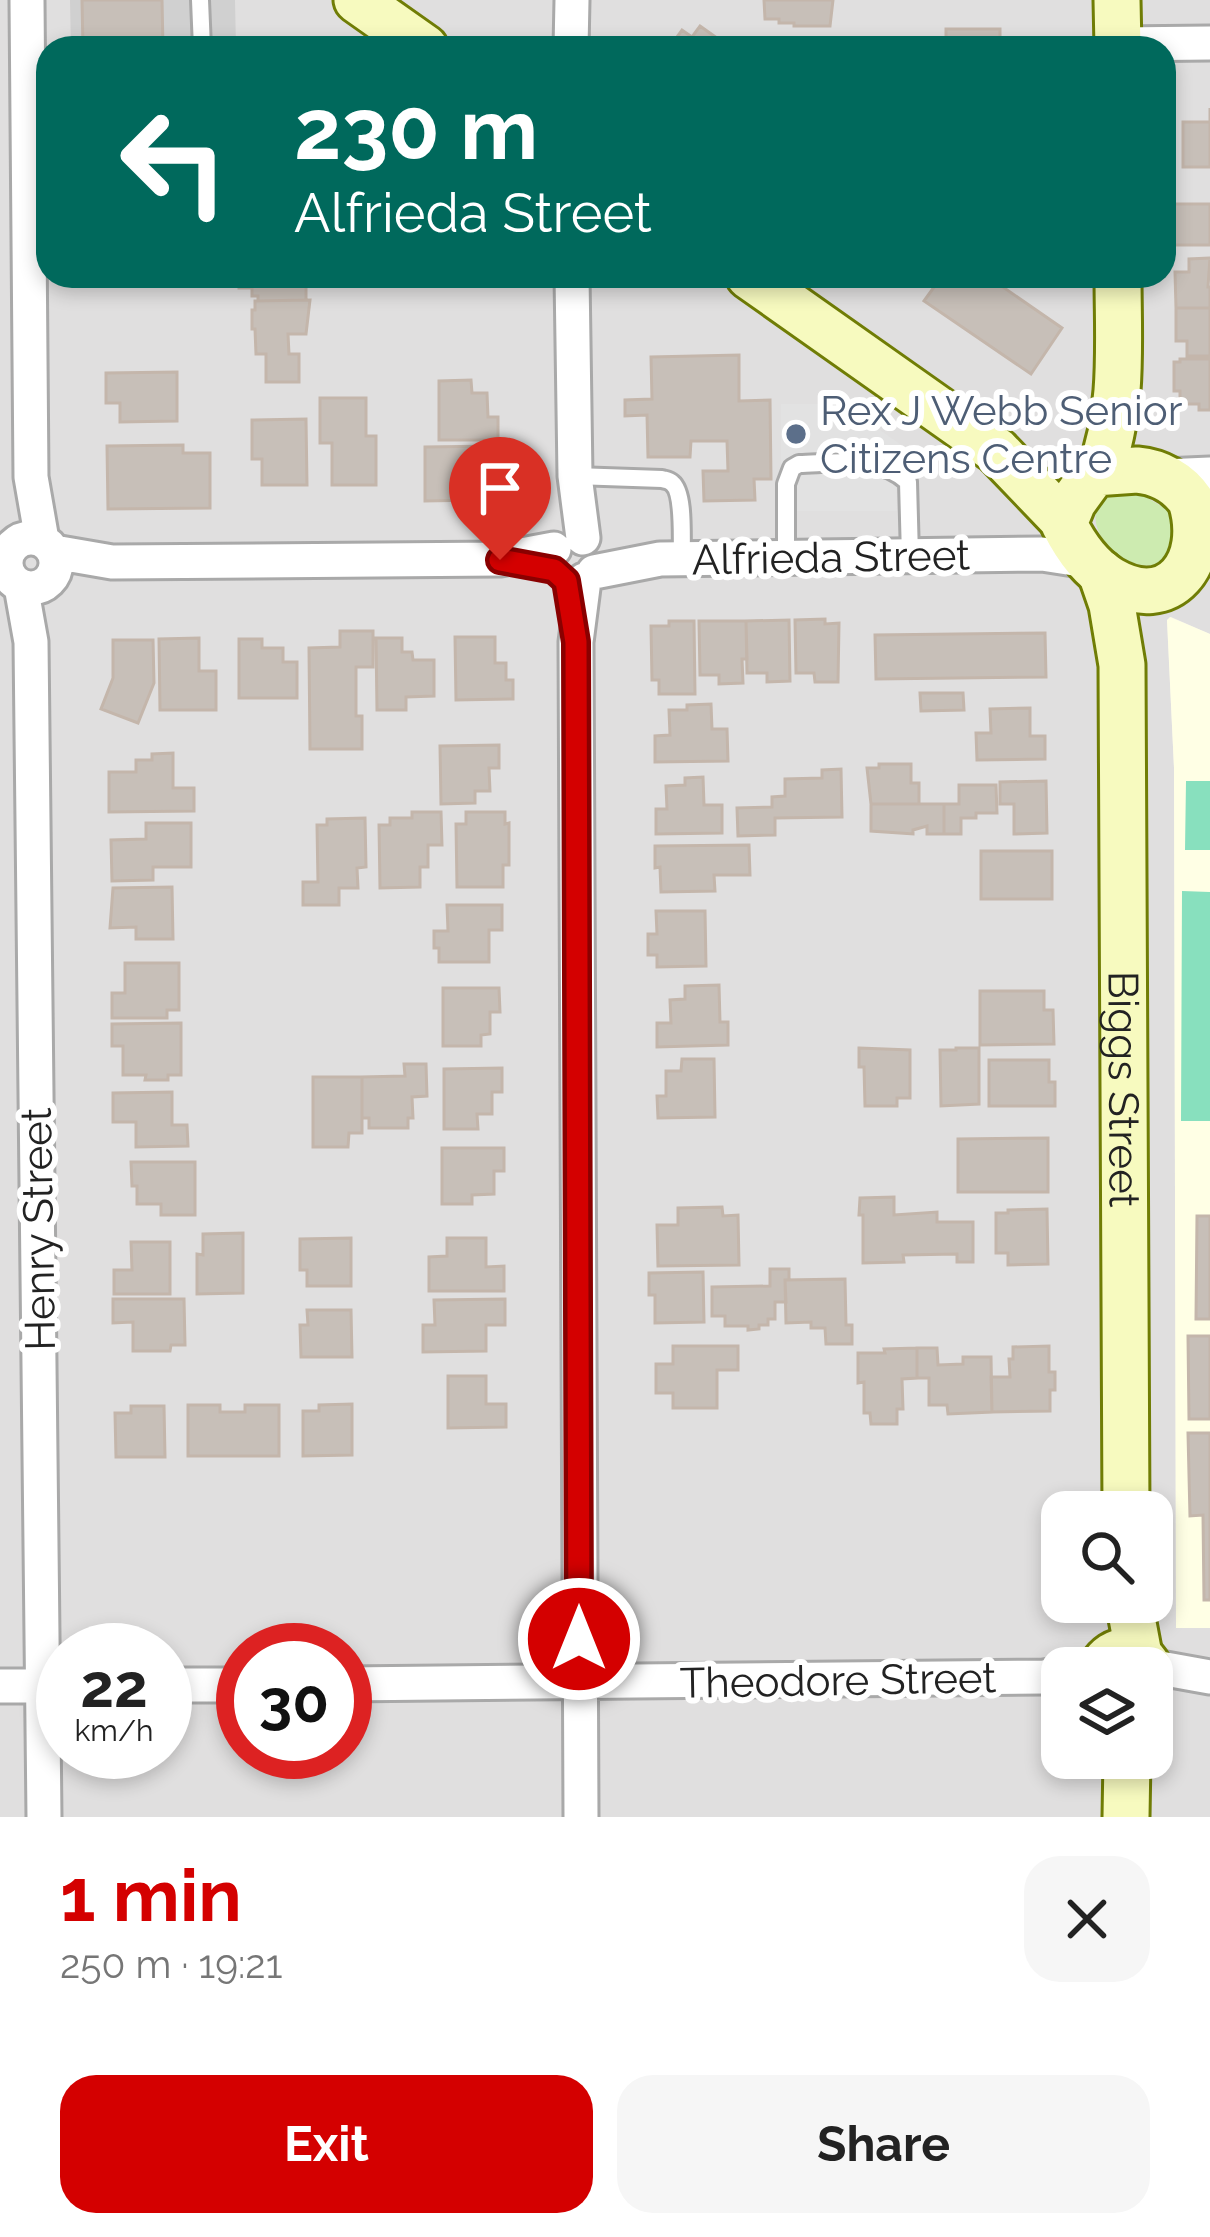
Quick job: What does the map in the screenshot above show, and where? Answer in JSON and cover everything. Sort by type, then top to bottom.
[{"type":"street","name":"Henry Street","points":[[27,0],[36,71]]},
{"type":"street","points":[[357,0],[408,36]]},
{"type":"street","points":[[571,36],[572,0]]},
{"type":"street","points":[[1117,31],[1156,36]]},
{"type":"street","points":[[1176,39],[1210,43]]},
{"type":"street","name":"Henry Street","points":[[36,198],[25,563],[31,642],[52,1623]]},
{"type":"street","points":[[572,288],[580,1817]]},
{"type":"street","points":[[766,288],[997,451],[1079,544],[1129,587],[1179,591],[1196,568],[1207,529],[1187,494],[1157,474],[1132,435],[1118,382]]},
{"type":"street","points":[[1079,544],[1108,444],[1118,382],[1118,288]]},
{"type":"street","points":[[997,451],[1051,470],[1210,474]]},
{"type":"street","name":"Alfrieda Street","points":[[25,563],[1002,555],[1079,544]]},
{"type":"street","name":"Biggs Street","points":[[1079,544],[1112,605],[1122,665],[1126,1491]]},
{"type":"street","name":"Biggs Street","points":[[1122,665],[1141,615],[1179,591]]},
{"type":"street","name":"Theodore Street","points":[[372,1684],[1041,1671]]},
{"type":"street","name":"Theodore Street","points":[[1173,1674],[1206,1677]]},
{"type":"street","points":[[0,1686],[36,1686]]},
{"type":"street","name":"Henry Street","points":[[44,1817],[47,1779]]},
{"type":"street","points":[[1125,1779],[1126,1817]]},
{"type":"lane","points":[[200,0],[202,36]]},
{"type":"lane","points":[[786,558],[786,484],[792,468],[862,462],[888,469],[908,482],[910,556]]},
{"type":"lane","points":[[575,476],[662,478],[673,483],[680,507],[671,558]]},
{"type":"shaded area","points":[[0,0],[1210,0],[1210,634],[1171,617],[1167,620],[1174,768],[1176,1627],[1210,1628],[1210,1817],[0,1817]]},
{"type":"shaded area","points":[[70,0],[235,0],[236,36],[71,36]]},
{"type":"shaded area","points":[[781,404],[843,404],[907,449],[896,464],[897,511],[781,511]]},
{"type":"shaded area","points":[[1170,617],[1210,634],[1210,1628],[1176,1628]]},
{"type":"green space","points":[[1119,492],[1144,496],[1170,511],[1179,547],[1163,561],[1142,565],[1128,560],[1103,539],[1096,513],[1103,501]]},
{"type":"green space","points":[[1186,781],[1210,781],[1210,850],[1185,850]]},
{"type":"green space","points":[[1182,891],[1210,892],[1210,1121],[1181,1121]]},
{"type":"building","points":[[82,0],[162,0],[163,36],[83,36]]},
{"type":"building","points":[[764,0],[833,0],[830,26],[794,26],[765,19]]},
{"type":"building","points":[[700,26],[714,36],[693,36]]},
{"type":"building","points":[[946,29],[1000,29],[1000,36],[946,36]]},
{"type":"building","points":[[1183,122],[1210,122],[1210,167],[1183,167]]},
{"type":"building","points":[[1176,204],[1210,204],[1210,245],[1176,245]]},
{"type":"building","points":[[1210,258],[1210,308],[1176,308],[1176,272],[1189,272],[1189,259]]},
{"type":"building","points":[[252,288],[306,288],[306,300],[258,301],[258,296],[252,296]]},
{"type":"building","points":[[933,288],[1004,288],[1062,328],[1031,374],[924,301]]},
{"type":"building","points":[[310,300],[306,334],[288,334],[289,354],[299,354],[299,382],[266,382],[266,354],[256,354],[252,329],[255,301]]},
{"type":"building","points":[[1176,308],[1210,308],[1210,356],[1187,356],[1187,341],[1176,341]]},
{"type":"building","points":[[739,355],[739,401],[770,400],[771,479],[754,479],[755,500],[704,501],[703,471],[728,471],[727,441],[691,441],[690,457],[648,457],[647,415],[625,416],[625,400],[652,399],[651,357]]},
{"type":"building","points":[[1210,359],[1210,410],[1199,410],[1199,404],[1180,404],[1180,391],[1174,391],[1174,362]]},
{"type":"building","points":[[177,372],[177,421],[120,422],[120,403],[106,403],[106,373]]},
{"type":"building","points":[[471,380],[472,393],[487,393],[488,417],[498,417],[498,440],[439,440],[439,381]]},
{"type":"building","points":[[320,398],[366,398],[366,436],[376,436],[376,485],[332,485],[332,443],[320,443]]},
{"type":"building","points":[[306,419],[307,485],[262,485],[262,459],[252,459],[252,420]]},
{"type":"building","points":[[183,445],[183,453],[210,453],[210,508],[108,509],[107,446]]},
{"type":"building","points":[[496,446],[497,483],[478,484],[478,500],[425,501],[425,447]]},
{"type":"building","points":[[825,619],[825,624],[839,623],[838,682],[815,682],[814,673],[796,673],[795,620]]},
{"type":"building","points":[[789,620],[790,681],[767,682],[767,673],[747,673],[746,621]]},
{"type":"building","points":[[669,621],[694,621],[695,694],[659,694],[659,680],[652,680],[651,626],[669,626]]},
{"type":"building","points":[[699,621],[746,621],[743,683],[719,684],[719,675],[700,675]]},
{"type":"building","points":[[340,631],[373,631],[373,667],[356,667],[362,749],[310,749],[309,648],[340,647]]},
{"type":"building","points":[[1045,633],[1046,677],[876,679],[875,635]]},
{"type":"building","points":[[455,637],[495,637],[495,663],[506,663],[506,680],[513,680],[513,699],[456,700]]},
{"type":"building","points":[[199,638],[199,671],[216,671],[216,710],[160,710],[159,639]]},
{"type":"building","points":[[376,638],[402,638],[402,652],[412,652],[413,660],[434,660],[434,696],[406,697],[406,710],[377,710]]},
{"type":"building","points":[[239,639],[262,639],[262,648],[283,648],[283,662],[297,662],[297,698],[239,698]]},
{"type":"building","points":[[113,640],[153,640],[154,683],[138,723],[101,709],[113,678]]},
{"type":"building","points":[[920,693],[963,693],[964,710],[921,711]]},
{"type":"building","points":[[711,704],[712,729],[727,729],[728,761],[655,762],[655,736],[670,735],[669,710]]},
{"type":"building","points":[[1030,708],[1030,736],[1045,736],[1045,759],[977,760],[976,733],[991,733],[990,709]]},
{"type":"building","points":[[499,745],[499,768],[489,768],[490,791],[475,791],[475,803],[441,804],[440,746]]},
{"type":"building","points":[[173,753],[173,788],[194,788],[194,811],[109,812],[109,772],[136,772],[136,760]]},
{"type":"building","points":[[879,764],[911,764],[911,783],[919,783],[919,804],[871,804],[867,768],[879,768]]},
{"type":"building","points":[[841,769],[842,817],[775,818],[775,835],[738,836],[737,808],[772,807],[772,797],[785,796],[785,779],[822,778],[822,770]]},
{"type":"building","points":[[703,777],[704,805],[722,805],[722,833],[656,834],[656,809],[667,809],[666,786]]},
{"type":"building","points":[[1046,781],[1047,833],[1014,834],[1014,804],[1000,804],[1000,782]]},
{"type":"building","points":[[959,785],[996,785],[997,813],[961,818],[961,834],[944,834],[944,804],[959,804]]},
{"type":"building","points":[[871,804],[944,804],[944,834],[927,834],[927,826],[913,834],[871,831]]},
{"type":"building","points":[[412,812],[441,812],[442,845],[428,845],[428,867],[420,867],[420,887],[380,888],[379,825],[390,825],[390,818],[412,818]]},
{"type":"building","points":[[466,812],[505,812],[509,865],[503,865],[503,887],[457,887],[456,824],[466,824]]},
{"type":"building","points":[[365,818],[366,867],[357,868],[358,888],[339,888],[339,905],[303,905],[303,882],[318,882],[317,825],[327,825],[327,819]]},
{"type":"building","points":[[146,823],[191,823],[191,867],[153,867],[153,880],[112,881],[111,840],[146,839]]},
{"type":"building","points":[[749,845],[750,875],[714,875],[715,891],[661,892],[655,846]]},
{"type":"building","points":[[981,851],[1052,851],[1052,899],[981,899]]},
{"type":"building","points":[[172,887],[173,939],[136,939],[136,927],[110,928],[113,888]]},
{"type":"building","points":[[447,905],[502,905],[502,930],[489,930],[489,962],[439,962],[434,931],[448,931]]},
{"type":"building","points":[[656,911],[705,911],[706,966],[657,967],[657,955],[648,955],[648,934],[657,934]]},
{"type":"building","points":[[125,963],[179,963],[179,1010],[167,1010],[167,1018],[112,1018],[112,993],[125,993]]},
{"type":"building","points":[[719,985],[720,1022],[728,1022],[728,1045],[657,1047],[657,1023],[671,1023],[670,1000],[685,999],[685,986]]},
{"type":"building","points":[[443,988],[499,988],[500,1012],[490,1012],[490,1034],[481,1035],[481,1046],[443,1046]]},
{"type":"building","points":[[980,991],[1044,991],[1044,1010],[1053,1010],[1054,1044],[980,1045]]},
{"type":"building","points":[[181,1023],[181,1075],[145,1080],[146,1075],[123,1075],[123,1046],[112,1046],[112,1024]]},
{"type":"building","points":[[859,1048],[910,1050],[910,1098],[897,1098],[897,1106],[865,1106]]},
{"type":"building","points":[[979,1048],[979,1104],[941,1106],[940,1050]]},
{"type":"building","points":[[682,1059],[714,1059],[715,1117],[658,1118],[657,1096],[666,1096],[666,1071],[681,1071]]},
{"type":"building","points":[[989,1060],[1049,1060],[1055,1106],[989,1106]]},
{"type":"building","points":[[404,1064],[426,1064],[427,1096],[412,1097],[413,1118],[408,1118],[408,1128],[369,1128],[369,1118],[362,1118],[362,1077],[405,1076]]},
{"type":"building","points":[[502,1068],[502,1092],[492,1092],[492,1114],[477,1114],[478,1129],[444,1129],[444,1069]]},
{"type":"building","points":[[313,1077],[362,1077],[362,1133],[349,1133],[348,1147],[313,1147]]},
{"type":"building","points":[[172,1092],[172,1125],[187,1125],[188,1146],[136,1147],[136,1122],[113,1122],[113,1093]]},
{"type":"building","points":[[1048,1138],[1048,1192],[958,1192],[958,1139]]},
{"type":"building","points":[[442,1148],[504,1148],[504,1171],[494,1171],[494,1194],[472,1195],[472,1204],[442,1204]]},
{"type":"building","points":[[131,1162],[195,1162],[195,1215],[161,1215],[161,1204],[137,1204]]},
{"type":"building","points":[[894,1197],[894,1215],[937,1212],[937,1222],[973,1222],[973,1262],[957,1262],[957,1254],[903,1255],[904,1262],[863,1263],[860,1198]]},
{"type":"building","points":[[722,1207],[723,1216],[738,1215],[739,1265],[658,1266],[657,1225],[678,1225],[678,1208]]},
{"type":"building","points":[[1047,1209],[1048,1264],[1008,1265],[1008,1253],[996,1253],[996,1213]]},
{"type":"building","points":[[1197,1216],[1210,1216],[1210,1319],[1196,1319]]},
{"type":"building","points":[[243,1233],[243,1293],[197,1294],[197,1254],[203,1255],[203,1234]]},
{"type":"building","points":[[351,1238],[351,1286],[307,1286],[307,1270],[300,1270],[300,1239]]},
{"type":"building","points":[[447,1238],[486,1238],[486,1267],[504,1266],[504,1291],[429,1291],[429,1257],[447,1256]]},
{"type":"building","points":[[131,1242],[170,1242],[170,1294],[114,1294],[114,1270],[132,1270]]},
{"type":"building","points":[[770,1269],[789,1269],[789,1280],[785,1280],[786,1302],[775,1302],[775,1319],[768,1319],[768,1325],[748,1330],[748,1326],[725,1326],[725,1316],[712,1316],[712,1287],[770,1286]]},
{"type":"building","points":[[703,1272],[704,1322],[655,1323],[649,1273]]},
{"type":"building","points":[[845,1279],[846,1325],[852,1325],[852,1344],[826,1344],[825,1328],[811,1328],[811,1322],[786,1323],[785,1280]]},
{"type":"building","points":[[113,1299],[184,1299],[185,1345],[171,1345],[170,1351],[133,1351],[133,1322],[113,1323]]},
{"type":"building","points":[[505,1299],[505,1325],[486,1325],[486,1351],[423,1352],[423,1325],[435,1325],[434,1300]]},
{"type":"building","points":[[307,1310],[351,1310],[352,1357],[301,1357],[300,1325],[308,1325]]},
{"type":"building","points":[[1188,1336],[1210,1336],[1210,1419],[1189,1419]]},
{"type":"building","points":[[673,1346],[738,1346],[738,1370],[717,1370],[717,1408],[673,1408],[673,1393],[656,1393],[656,1364],[673,1364]]},
{"type":"building","points":[[1049,1346],[1049,1372],[1055,1372],[1050,1411],[992,1412],[991,1377],[1010,1377],[1013,1347]]},
{"type":"building","points":[[917,1348],[937,1348],[938,1365],[963,1364],[963,1357],[991,1357],[992,1412],[948,1414],[947,1405],[929,1405],[929,1378],[917,1378]]},
{"type":"building","points":[[917,1348],[917,1378],[902,1379],[903,1409],[897,1409],[897,1424],[871,1424],[870,1413],[864,1413],[864,1382],[858,1383],[858,1353]]},
{"type":"building","points":[[448,1376],[486,1376],[486,1404],[506,1404],[506,1427],[448,1428]]},
{"type":"building","points":[[352,1404],[352,1455],[303,1456],[303,1411],[319,1411],[319,1405]]},
{"type":"building","points":[[188,1405],[220,1405],[220,1412],[245,1412],[245,1405],[279,1405],[279,1456],[188,1456]]},
{"type":"building","points":[[131,1406],[164,1406],[165,1457],[116,1457],[115,1413],[131,1413]]},
{"type":"building","points":[[1188,1433],[1210,1433],[1210,1600],[1204,1600],[1203,1515],[1190,1516]]},
{"type":"place","name":"Rex J Webb Senior Citizens Centre","points":[[796,434]]},
{"type":"route","points":[[500,560],[554,570],[566,581],[576,642],[579,1639]]}]
